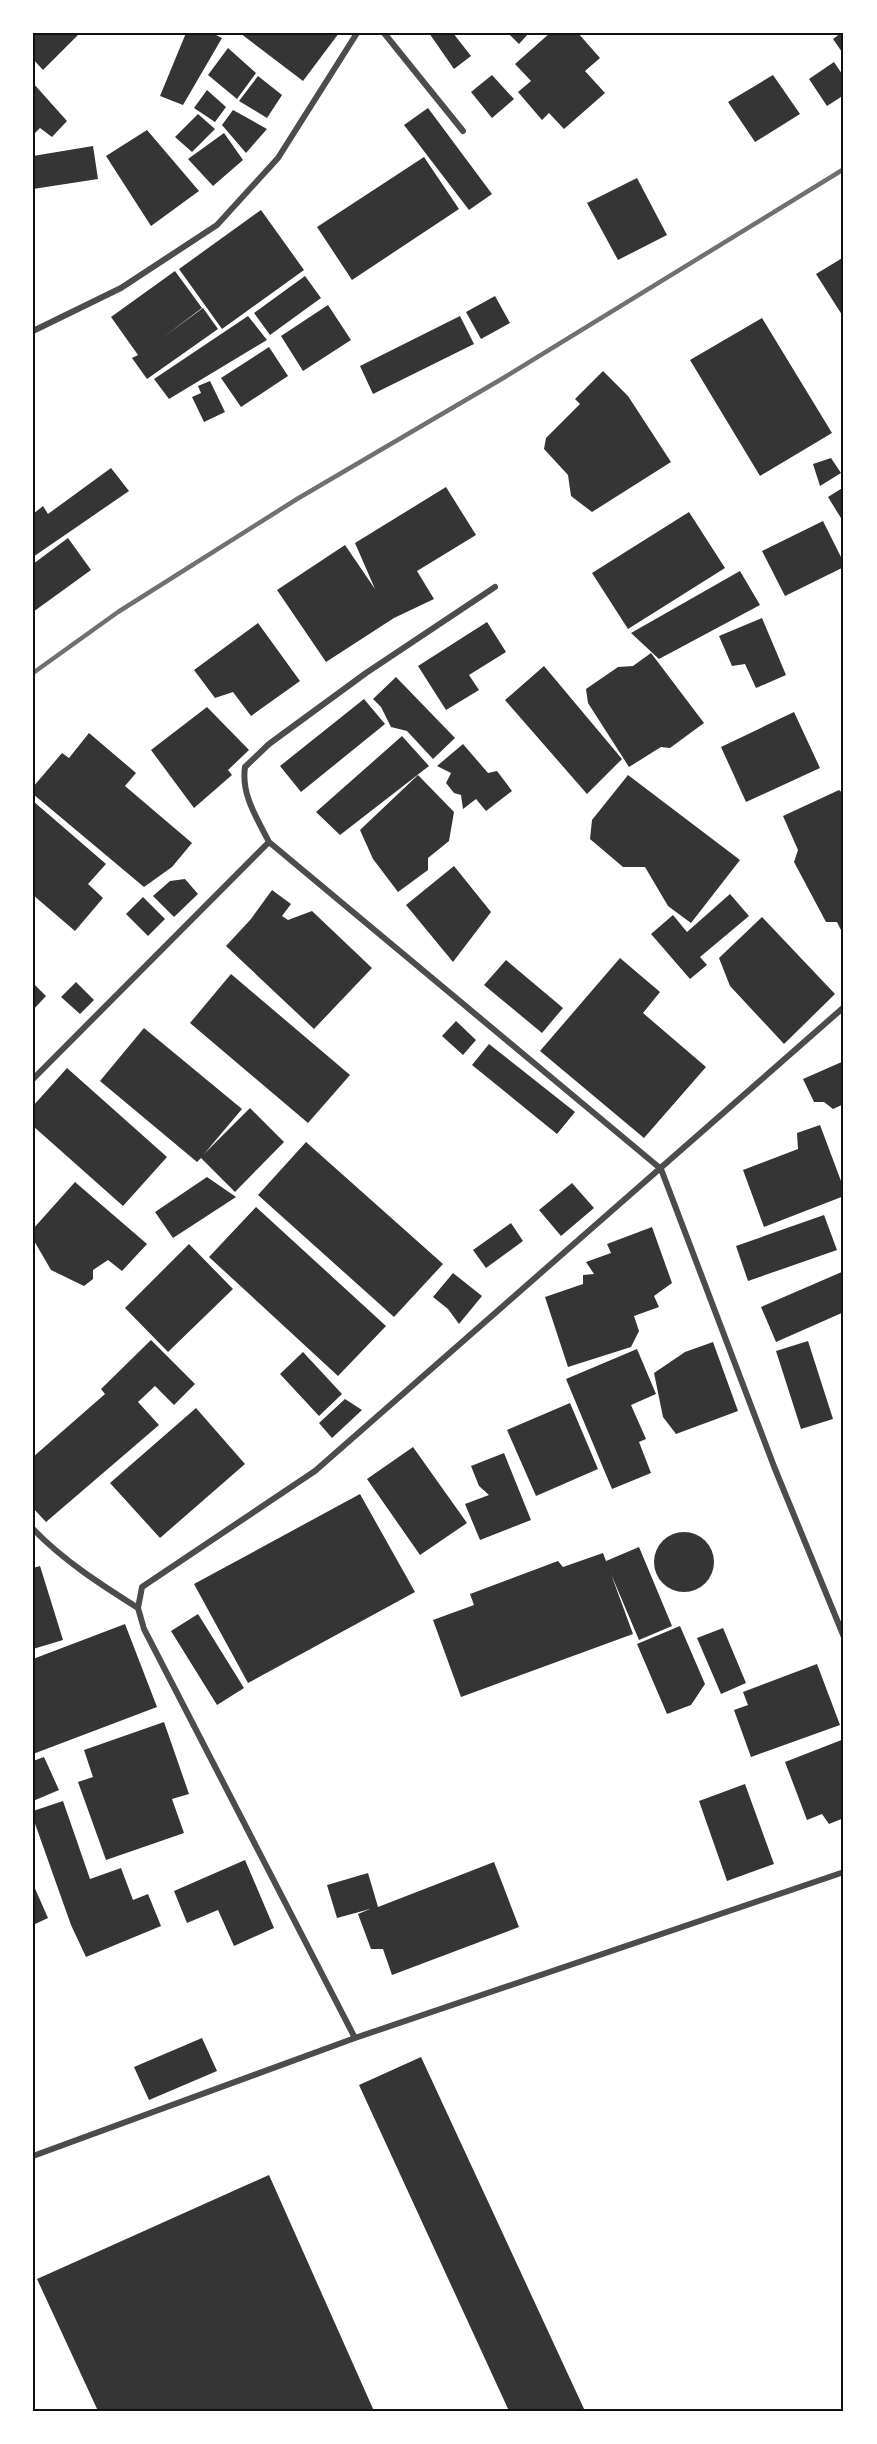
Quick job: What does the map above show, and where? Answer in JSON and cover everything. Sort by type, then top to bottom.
[{"type":"street","points":[[33,331],[121,288],[217,225],[278,159],[357,33]]},
{"type":"street","points":[[384,33],[463,131]]},
{"type":"street","points":[[495,587],[357,680],[269,744],[244,767],[243,779],[246,795],[269,842],[661,1169],[775,1469],[844,1637]]},
{"type":"street","points":[[33,1079],[269,842]]},
{"type":"street","points":[[355,2038],[144,1629],[138,1608],[142,1587],[315,1471],[844,1007]]},
{"type":"street","points":[[33,1529],[50,1546],[90,1578],[138,1608]]},
{"type":"street","points":[[33,2156],[355,2038],[844,1872]]},
{"type":"building","points":[[33,33],[80,33],[43,70],[33,59]]},
{"type":"building","points":[[186,33],[212,33],[222,38],[183,105],[160,96]]},
{"type":"building","points":[[240,33],[339,33],[303,81]]},
{"type":"building","points":[[429,33],[453,33],[471,56],[454,69]]},
{"type":"building","points":[[508,33],[529,33],[519,44]]},
{"type":"building","points":[[550,33],[578,33],[600,58],[585,71],[605,93],[564,129],[549,113],[542,120],[518,92],[531,81],[515,64]]},
{"type":"building","points":[[844,33],[844,55],[833,39]]},
{"type":"building","points":[[228,48],[256,73],[237,99],[208,75]]},
{"type":"building","points":[[834,62],[844,77],[844,95],[827,106],[809,79]]},
{"type":"building","points":[[492,75],[514,99],[492,118],[471,92]]},
{"type":"building","points":[[773,75],[800,114],[755,142],[728,102]]},
{"type":"building","points":[[258,76],[282,95],[267,118],[239,101]]},
{"type":"building","points":[[33,83],[67,121],[52,137],[40,128],[33,135]]},
{"type":"building","points":[[207,90],[226,107],[215,122],[194,108]]},
{"type":"building","points":[[428,108],[492,194],[469,210],[404,125]]},
{"type":"building","points":[[233,110],[267,129],[246,153],[222,125]]},
{"type":"building","points":[[198,114],[215,129],[192,152],[175,137]]},
{"type":"building","points":[[147,130],[199,191],[151,226],[106,156]]},
{"type":"building","points":[[224,133],[243,160],[213,186],[188,159]]},
{"type":"building","points":[[93,146],[98,179],[33,189],[33,156]]},
{"type":"building","points":[[424,157],[459,209],[352,280],[317,227]]},
{"type":"building","points":[[637,178],[667,235],[618,260],[587,203]]},
{"type":"building","points":[[261,210],[304,270],[222,329],[179,269]]},
{"type":"building","points":[[844,257],[844,318],[816,274]]},
{"type":"building","points":[[175,271],[202,308],[162,338],[203,308],[218,329],[147,379],[132,358],[138,355],[111,317]]},
{"type":"building","points":[[305,276],[321,298],[270,335],[254,313]]},
{"type":"building","points":[[495,296],[510,323],[481,339],[466,312]]},
{"type":"building","points":[[328,305],[351,340],[303,371],[281,336]]},
{"type":"building","points":[[248,316],[267,340],[169,399],[154,379]]},
{"type":"building","points":[[460,316],[474,344],[373,394],[360,366]]},
{"type":"building","points":[[762,318],[832,433],[760,476],[690,360]]},
{"type":"building","points":[[269,347],[288,376],[241,407],[221,378]]},
{"type":"building","points":[[603,371],[628,396],[671,462],[592,512],[571,496],[568,475],[544,449],[546,438],[580,404],[575,399]]},
{"type":"building","points":[[210,381],[225,412],[204,422],[192,397],[201,393],[198,386]]},
{"type":"building","points":[[831,458],[841,473],[820,486],[813,464]]},
{"type":"building","points":[[111,468],[129,491],[33,557],[33,514],[43,506],[48,514]]},
{"type":"building","points":[[446,487],[476,535],[417,571],[434,599],[394,618],[326,662],[277,590],[345,545],[375,589],[355,543]]},
{"type":"building","points":[[844,487],[844,523],[828,497]]},
{"type":"building","points":[[689,512],[725,568],[628,629],[592,573]]},
{"type":"building","points":[[823,521],[844,567],[785,596],[762,551]]},
{"type":"building","points":[[68,538],[91,570],[33,612],[33,564]]},
{"type":"building","points":[[740,571],[760,605],[659,659],[631,633]]},
{"type":"building","points":[[762,618],[786,675],[756,688],[745,664],[732,666],[719,636]]},
{"type":"building","points":[[487,622],[506,652],[469,675],[479,690],[446,710],[418,666]]},
{"type":"building","points":[[258,623],[300,681],[251,716],[233,692],[215,698],[194,670]]},
{"type":"building","points":[[651,653],[704,723],[670,748],[661,747],[629,767],[588,703],[586,689],[618,667],[633,666]]},
{"type":"building","points":[[544,666],[622,759],[587,794],[505,700]]},
{"type":"building","points":[[396,677],[455,738],[433,759],[407,731],[391,727],[381,707],[373,699]]},
{"type":"building","points":[[364,699],[385,724],[301,792],[280,766]]},
{"type":"building","points":[[207,707],[249,750],[228,770],[232,775],[194,808],[151,750]]},
{"type":"building","points":[[794,712],[820,768],[746,802],[721,747]]},
{"type":"building","points":[[89,733],[136,773],[125,786],[192,843],[172,867],[144,887],[33,794],[33,787],[62,753],[69,758]]},
{"type":"building","points":[[402,736],[429,766],[340,835],[316,812]]},
{"type":"building","points":[[463,744],[488,773],[497,771],[512,791],[486,811],[476,799],[463,809],[461,795],[454,793],[446,783],[451,773],[437,766]]},
{"type":"building","points":[[418,775],[454,812],[449,841],[428,858],[428,870],[398,892],[373,859],[360,830]]},
{"type":"building","points":[[628,775],[740,860],[691,923],[668,906],[645,867],[623,867],[590,839],[592,820]]},
{"type":"building","points":[[839,790],[844,794],[844,936],[837,922],[826,922],[794,862],[798,850],[783,816]]},
{"type":"building","points":[[33,801],[106,864],[88,884],[103,898],[75,931],[33,895]]},
{"type":"building","points":[[454,866],[491,912],[453,962],[406,905]]},
{"type":"building","points":[[185,879],[198,894],[174,917],[153,896],[170,881]]},
{"type":"building","points":[[272,890],[291,904],[282,916],[288,920],[312,911],[372,968],[314,1029],[226,946],[251,919]]},
{"type":"building","points":[[730,894],[749,916],[700,957],[707,965],[690,979],[651,934],[673,915],[687,932]]},
{"type":"building","points":[[143,897],[165,919],[148,936],[126,914]]},
{"type":"building","points":[[762,917],[835,994],[784,1044],[730,986],[719,958]]},
{"type":"building","points":[[620,958],[660,992],[643,1013],[706,1067],[644,1138],[540,1051]]},
{"type":"building","points":[[506,960],[563,1008],[542,1033],[484,985]]},
{"type":"building","points":[[231,974],[350,1075],[308,1123],[190,1023]]},
{"type":"building","points":[[76,982],[94,1000],[80,1014],[61,997]]},
{"type":"building","points":[[33,983],[46,996],[33,1010]]},
{"type":"building","points":[[456,1021],[476,1040],[463,1055],[442,1036]]},
{"type":"building","points":[[144,1028],[242,1109],[204,1154],[250,1108],[284,1142],[235,1192],[201,1158],[197,1162],[100,1081]]},
{"type":"building","points":[[489,1044],[575,1112],[557,1134],[472,1065]]},
{"type":"building","points":[[844,1061],[844,1104],[833,1109],[824,1102],[814,1102],[803,1079]]},
{"type":"building","points":[[67,1068],[167,1157],[123,1206],[33,1126],[33,1106]]},
{"type":"building","points":[[820,1125],[844,1189],[844,1196],[764,1227],[743,1170],[798,1149],[797,1133]]},
{"type":"building","points":[[306,1142],[443,1264],[394,1317],[258,1195]]},
{"type":"building","points":[[207,1177],[236,1197],[173,1238],[155,1212]]},
{"type":"building","points":[[75,1182],[147,1244],[122,1271],[108,1260],[93,1270],[93,1279],[84,1286],[51,1270],[33,1239],[33,1229]]},
{"type":"building","points":[[572,1183],[594,1208],[561,1236],[539,1210]]},
{"type":"building","points":[[256,1207],[386,1326],[338,1376],[209,1257]]},
{"type":"building","points":[[824,1215],[837,1250],[748,1281],[736,1246]]},
{"type":"building","points":[[511,1223],[523,1241],[486,1268],[473,1250]]},
{"type":"building","points":[[652,1227],[672,1283],[654,1296],[659,1307],[634,1316],[639,1331],[631,1347],[568,1367],[545,1297],[583,1284],[583,1275],[594,1274],[586,1262],[611,1253],[607,1244]]},
{"type":"building","points":[[189,1244],[233,1289],[168,1352],[125,1308]]},
{"type":"building","points":[[844,1271],[844,1312],[776,1342],[761,1307]]},
{"type":"building","points":[[453,1273],[482,1296],[459,1324],[448,1309],[433,1297]]},
{"type":"building","points":[[151,1340],[195,1384],[174,1405],[155,1386],[138,1402],[159,1425],[46,1522],[33,1508],[33,1457],[105,1394],[101,1389]]},
{"type":"building","points":[[808,1341],[833,1419],[801,1429],[776,1351]]},
{"type":"building","points":[[713,1342],[738,1411],[676,1434],[663,1417],[654,1373],[685,1352]]},
{"type":"building","points":[[637,1349],[656,1394],[631,1405],[646,1439],[639,1442],[651,1473],[612,1489],[566,1379]]},
{"type":"building","points":[[303,1352],[342,1394],[319,1416],[280,1374]]},
{"type":"building","points":[[345,1399],[362,1410],[332,1438],[319,1423]]},
{"type":"building","points":[[570,1403],[598,1469],[536,1496],[507,1430]]},
{"type":"building","points":[[196,1408],[245,1464],[160,1538],[110,1483]]},
{"type":"building","points":[[413,1447],[467,1523],[420,1555],[367,1479]]},
{"type":"building","points":[[504,1453],[531,1520],[480,1540],[465,1504],[489,1495],[479,1486],[471,1466]]},
{"type":"building","points":[[360,1494],[415,1592],[248,1683],[194,1584]]},
{"type":"building","points":[[678,1532],[690,1532],[706,1540],[712,1550],[714,1562],[712,1574],[706,1584],[690,1592],[678,1592],[662,1584],[654,1568],[654,1556],[662,1540]]},
{"type":"building","points":[[639,1547],[672,1626],[639,1640],[611,1574],[633,1634],[461,1697],[433,1620],[474,1605],[470,1594],[558,1561],[563,1567],[603,1553],[606,1561]]},
{"type":"building","points":[[40,1566],[63,1640],[33,1649],[33,1568]]},
{"type":"building","points":[[198,1614],[244,1688],[217,1705],[171,1631]]},
{"type":"building","points":[[125,1624],[157,1707],[33,1754],[33,1659]]},
{"type":"building","points":[[680,1626],[705,1684],[691,1705],[667,1714],[637,1644]]},
{"type":"building","points":[[723,1628],[746,1683],[721,1694],[697,1638]]},
{"type":"building","points":[[817,1664],[840,1725],[751,1757],[734,1710],[748,1705],[743,1692]]},
{"type":"building","points":[[164,1722],[189,1794],[172,1799],[184,1833],[106,1860],[78,1782],[93,1777],[84,1750]]},
{"type":"building","points":[[844,1739],[844,1818],[829,1824],[822,1814],[807,1820],[785,1762]]},
{"type":"building","points":[[44,1757],[59,1790],[33,1801],[33,1761]]},
{"type":"building","points":[[745,1784],[774,1864],[727,1881],[699,1801]]},
{"type":"building","points":[[63,1801],[90,1879],[121,1868],[133,1900],[148,1894],[161,1926],[86,1957],[71,1925],[33,1818],[33,1811]]},
{"type":"building","points":[[245,1860],[274,1928],[234,1946],[218,1910],[187,1923],[174,1891]]},
{"type":"building","points":[[494,1862],[519,1927],[392,1975],[383,1949],[371,1949],[358,1914],[370,1909],[337,1918],[327,1885],[368,1873],[378,1907]]},
{"type":"building","points":[[33,1884],[48,1918],[33,1925]]},
{"type":"building","points":[[202,2038],[217,2071],[149,2100],[134,2067]]},
{"type":"building","points":[[421,2057],[585,2411],[509,2411],[359,2085]]},
{"type":"building","points":[[269,2175],[374,2411],[98,2411],[37,2279]]},
{"type":"railway","points":[[33,673],[118,612],[297,499],[505,377],[844,169]]}]
